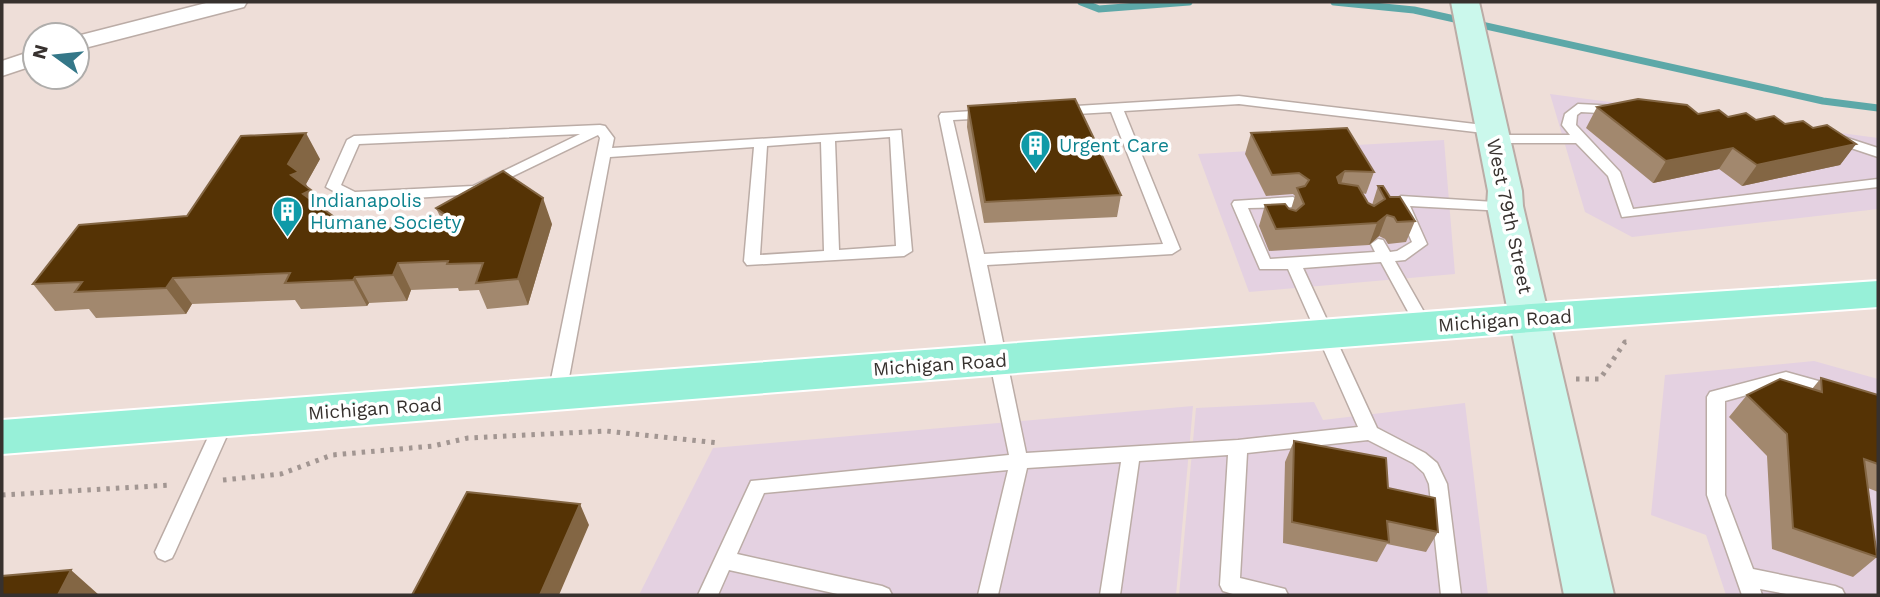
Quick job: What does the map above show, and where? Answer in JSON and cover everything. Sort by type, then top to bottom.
[{"type":"main road","name":"West 79th Street","points":[[1465,4],[1590,595]]},
{"type":"main road","name":"Michigan Road","points":[[2,437],[1424,326],[1878,294]]},
{"type":"street","points":[[91,39],[236,2]]},
{"type":"street","points":[[2,69],[21,62]]},
{"type":"lane","points":[[1051,111],[1240,100],[1493,134],[1580,139]]},
{"type":"lane","points":[[978,260],[1172,249],[1116,108]]},
{"type":"lane","points":[[1632,112],[1578,108],[1571,114],[1569,125],[1615,174],[1626,214],[1878,183]]},
{"type":"lane","points":[[988,595],[1019,461],[1000,359],[946,116],[998,114]]},
{"type":"lane","points":[[600,129],[477,190],[353,197],[333,187],[354,140],[600,129]]},
{"type":"lane","points":[[557,394],[605,153],[607,138],[600,129]]},
{"type":"lane","points":[[605,153],[761,142],[828,138],[895,133],[904,251],[752,261],[761,142]]},
{"type":"lane","points":[[1820,136],[1849,141],[1878,153]]},
{"type":"lane","points":[[828,138],[832,256]]},
{"type":"lane","points":[[1284,206],[1240,204],[1265,265],[1299,258],[1381,250],[1400,256],[1420,244],[1396,201],[1506,206]]},
{"type":"lane","points":[[1381,250],[1424,326]]},
{"type":"lane","points":[[1299,258],[1327,334],[1370,433]]},
{"type":"lane","points":[[1835,595],[1749,586],[1716,495],[1716,397],[1786,378],[1852,396]]},
{"type":"lane","points":[[165,552],[225,420]]},
{"type":"lane","points":[[708,595],[758,486],[1019,461],[1238,447],[1370,433],[1419,458],[1431,468],[1438,484],[1451,595]]},
{"type":"lane","points":[[1238,447],[1230,590],[1278,595]]},
{"type":"lane","points":[[1110,595],[1131,454]]},
{"type":"lane","points":[[724,560],[882,595]]},
{"type":"path","points":[[1601,379],[1625,342],[1638,341]]},
{"type":"path","points":[[2,495],[196,483],[281,474],[332,455],[433,446],[468,438],[606,430],[719,443]]},
{"type":"shaded area","points":[[1550,94],[1878,138],[1878,209],[1632,237],[1585,212]]},
{"type":"shaded area","points":[[1444,140],[1455,274],[1249,292],[1198,154]]},
{"type":"shaded area","points":[[1814,361],[1878,379],[1878,595],[1726,595],[1706,535],[1651,515],[1665,375]]},
{"type":"shaded area","points":[[1314,402],[1323,420],[1465,403],[1488,595],[1179,595],[1196,408]]},
{"type":"shaded area","points":[[1193,406],[1176,595],[639,595],[713,448]]},
{"type":"building","name":"Urgent Care","points":[[1075,99],[1121,195],[985,202],[968,106]]},
{"type":"building","points":[[1638,99],[1687,105],[1698,114],[1719,110],[1728,117],[1746,113],[1756,120],[1774,116],[1785,124],[1803,121],[1813,128],[1827,125],[1856,144],[1757,165],[1733,148],[1666,161],[1597,107]]},
{"type":"building","points":[[1347,128],[1374,172],[1345,171],[1337,177],[1339,183],[1358,186],[1368,203],[1374,206],[1385,199],[1378,186],[1383,186],[1390,197],[1400,197],[1415,221],[1397,222],[1394,217],[1387,215],[1377,223],[1276,229],[1265,205],[1285,204],[1296,211],[1304,204],[1297,188],[1305,186],[1309,180],[1299,173],[1272,175],[1251,133]]},
{"type":"building","points":[[306,133],[288,164],[299,172],[291,175],[311,190],[303,194],[352,230],[459,225],[436,208],[503,171],[543,198],[518,279],[476,283],[483,263],[447,264],[448,261],[398,263],[393,275],[355,277],[353,280],[285,283],[290,273],[173,278],[166,288],[75,292],[82,282],[33,284],[79,225],[187,216],[241,136]]},
{"type":"building","points":[[1821,378],[1878,395],[1878,464],[1864,459],[1877,557],[1793,528],[1787,434],[1747,395],[1780,379],[1822,392]]},
{"type":"building","points":[[1294,441],[1386,458],[1388,488],[1435,498],[1438,532],[1387,521],[1389,542],[1292,522]]},
{"type":"building","points":[[467,492],[580,504],[540,595],[412,595]]},
{"type":"building","points":[[71,570],[58,595],[2,595],[2,576]]},
{"type":"waterway","points":[[1081,2],[1099,9],[1189,2]]},
{"type":"waterway","points":[[1334,2],[1414,10],[1823,101],[1878,108]]},
{"type":"place","name":"Urgent Care","points":[[1036,172]]},
{"type":"place","name":"Indianapolis Humane Society","points":[[287,238]]}]
